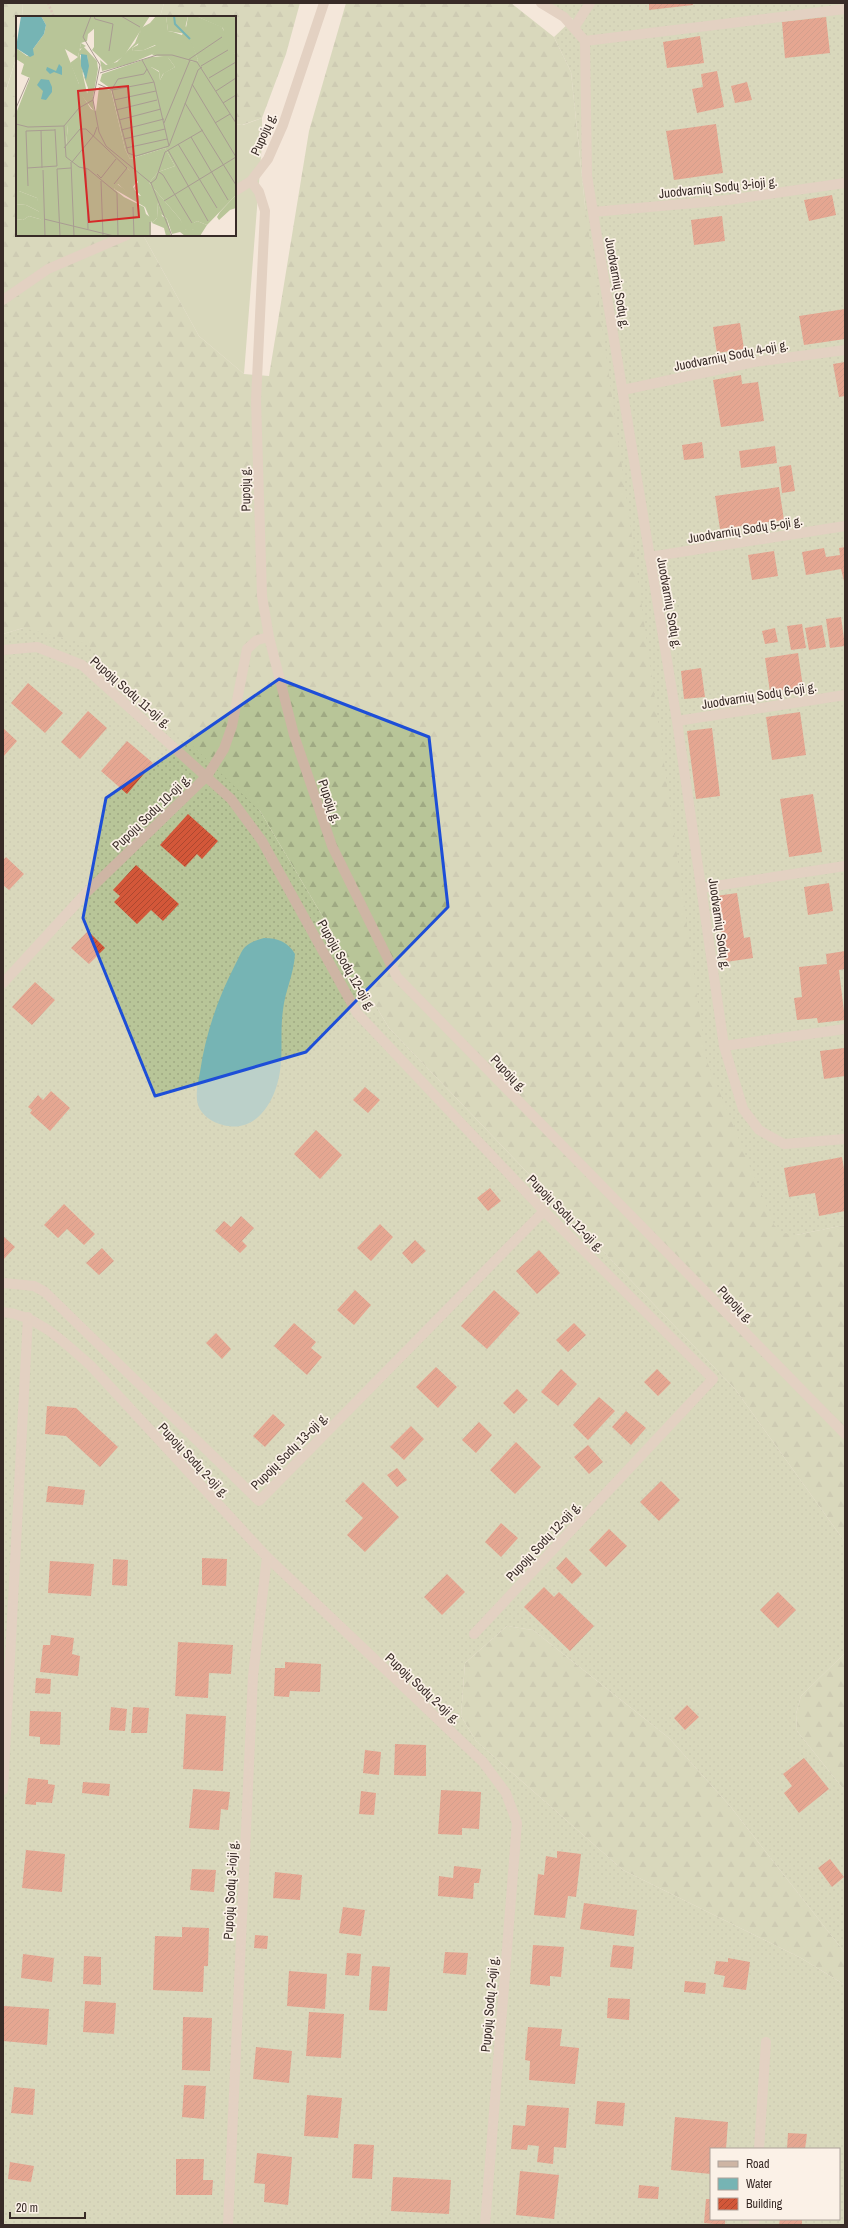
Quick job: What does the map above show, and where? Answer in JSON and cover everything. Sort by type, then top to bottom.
[{"type":"street","name":"Pupojų g.","points":[[324,3],[283,125],[268,159],[251,181],[260,192],[265,211],[256,400],[262,596],[269,637],[294,735],[332,846],[397,977],[845,1434]]},
{"type":"street","points":[[542,3],[564,17],[584,41],[845,9]]},
{"type":"street","points":[[574,28],[590,3]]},
{"type":"street","name":"Juodvarnių Sodų g.","points":[[584,41],[587,176],[677,721],[724,1046],[743,1109],[759,1130],[784,1144],[845,1139]]},
{"type":"street","points":[[236,190],[251,181]]},
{"type":"street","name":"Juodvarnių Sodų 3-ioji g.","points":[[593,212],[728,200],[845,183]]},
{"type":"street","points":[[3,300],[48,269],[125,236]]},
{"type":"street","name":"Juodvarnių Sodų 4-oji g.","points":[[623,390],[754,362],[845,350]]},
{"type":"street","name":"Juodvarnių Sodų 5-oji g.","points":[[649,557],[845,526]]},
{"type":"street","name":"Pupojų Sodų 10-oji g.","points":[[3,983],[85,894],[207,776],[224,749],[232,726],[247,650],[257,640],[269,637]]},
{"type":"street","name":"Pupojų Sodų 11-oji g.","points":[[3,650],[37,647],[82,665],[207,776]]},
{"type":"street","name":"Juodvarnių Sodų 6-oji g.","points":[[677,721],[845,695]]},
{"type":"street","name":"Pupojų Sodų 12-oji g.","points":[[207,776],[231,799],[262,841],[357,1013],[544,1211],[714,1379],[474,1634]]},
{"type":"street","points":[[702,888],[845,866]]},
{"type":"street","points":[[724,1046],[845,1029]]},
{"type":"street","name":"Pupojų Sodų 13-oji g.","points":[[3,1282],[34,1286],[45,1292],[259,1501],[544,1211]]},
{"type":"street","name":"Pupojų Sodų 2-oji g.","points":[[3,1312],[28,1317],[64,1342],[91,1366],[266,1557],[483,1762],[506,1793],[517,1823],[485,2225]]},
{"type":"street","points":[[3,1790],[28,1317]]},
{"type":"street","name":"Pupojų Sodų 3-ioji g.","points":[[228,2225],[253,1676],[266,1557]]},
{"type":"street","points":[[759,2148],[766,2042]]},
{"type":"path","points":[[48,3],[54,16]]},
{"type":"highlighted area","points":[[279,679],[429,737],[448,907],[306,1052],[155,1096],[83,918],[106,798]]},
{"type":"green space","points":[[3,3],[23,3],[22,16],[16,16],[16,58],[6,90],[16,97],[16,236],[144,236],[199,336],[244,374],[269,376],[309,131],[346,3],[511,3],[554,37],[571,72],[585,206],[796,1235],[845,1225],[845,1542],[735,1389],[389,1028],[260,811],[23,628],[3,634]]},
{"type":"green space","points":[[23,3],[164,3],[160,16],[22,16]]},
{"type":"green space","points":[[164,3],[300,3],[286,54],[262,118],[242,125],[236,124],[236,16],[160,16]]},
{"type":"green space","points":[[546,3],[845,3],[845,1225],[796,1235],[782,1233],[774,1225],[706,1059],[585,206],[571,72],[554,37],[573,19]]},
{"type":"green space","points":[[16,58],[16,97],[6,91]]},
{"type":"green space","points":[[262,118],[262,144],[244,374],[199,336],[144,236],[236,236],[236,124],[243,125]]},
{"type":"green space","points":[[23,628],[87,644],[260,811],[389,1028],[735,1389],[845,1542],[845,1653],[801,1696],[796,1714],[797,1731],[845,1791],[845,1953],[730,1806],[669,1738],[533,1630],[507,1626],[465,1663],[461,1716],[476,1741],[623,1870],[801,1958],[845,1985],[845,2225],[3,2225],[3,634]]},
{"type":"green space","points":[[507,1626],[533,1630],[669,1738],[730,1806],[845,1953],[845,1985],[801,1958],[623,1870],[476,1741],[461,1716],[465,1663]]},
{"type":"green space","points":[[845,1653],[845,1791],[797,1731],[796,1714],[801,1696]]},
{"type":"water","points":[[264,938],[274,939],[286,944],[295,954],[283,1010],[281,1063],[278,1082],[269,1103],[255,1120],[246,1124],[235,1126],[223,1125],[208,1118],[198,1105],[197,1088],[209,1029],[218,1002],[241,953],[249,944]]},
{"type":"building","points":[[649,3],[693,3],[693,5],[649,10]]},
{"type":"building","points":[[826,17],[830,53],[785,58],[782,22]]},
{"type":"building","points":[[700,36],[704,63],[667,68],[663,42]]},
{"type":"building","points":[[717,71],[724,107],[697,113],[692,89],[703,87],[701,74]]},
{"type":"building","points":[[747,82],[752,100],[735,103],[731,86]]},
{"type":"building","points":[[716,124],[723,173],[674,180],[666,131]]},
{"type":"building","points":[[832,195],[836,215],[809,221],[804,200]]},
{"type":"building","points":[[722,216],[725,241],[694,245],[691,220]]},
{"type":"building","points":[[845,309],[845,339],[804,345],[799,316]]},
{"type":"building","points":[[740,323],[744,349],[717,353],[713,327]]},
{"type":"building","points":[[845,362],[845,396],[839,397],[833,364]]},
{"type":"building","points":[[741,375],[742,384],[758,382],[764,421],[721,427],[713,380]]},
{"type":"building","points":[[702,442],[704,458],[684,460],[682,445]]},
{"type":"building","points":[[775,446],[777,463],[741,468],[739,451]]},
{"type":"building","points":[[791,465],[795,491],[782,493],[779,467]]},
{"type":"building","points":[[779,487],[784,520],[720,529],[715,496]]},
{"type":"building","points":[[845,547],[845,585],[841,569],[806,575],[802,552],[824,548],[826,557],[840,555],[839,548]]},
{"type":"building","points":[[774,551],[778,576],[752,580],[748,555]]},
{"type":"building","points":[[841,617],[845,646],[830,648],[826,619]]},
{"type":"building","points":[[802,624],[806,648],[791,650],[787,626]]},
{"type":"building","points":[[822,625],[826,647],[809,650],[805,628]]},
{"type":"building","points":[[775,628],[778,642],[765,644],[762,631]]},
{"type":"building","points":[[798,653],[803,687],[770,692],[765,658]]},
{"type":"building","points":[[701,668],[705,697],[684,699],[681,671]]},
{"type":"building","points":[[28,683],[63,713],[45,733],[11,703]]},
{"type":"building","points":[[88,711],[107,728],[80,759],[61,742]]},
{"type":"building","points":[[800,712],[806,755],[772,760],[766,717]]},
{"type":"building","points":[[3,728],[17,741],[3,757]]},
{"type":"building","points":[[712,728],[720,796],[696,799],[687,731]]},
{"type":"building","points":[[127,741],[153,763],[127,794],[101,771]]},
{"type":"building","points":[[813,794],[822,852],[789,857],[780,799]]},
{"type":"building","points":[[188,814],[218,841],[202,859],[197,854],[185,867],[160,845]]},
{"type":"building","points":[[6,857],[24,874],[9,890],[3,885],[3,860]]},
{"type":"building","points":[[136,865],[179,904],[163,921],[151,910],[137,924],[114,902],[120,896],[113,890]]},
{"type":"building","points":[[829,883],[833,911],[808,915],[804,887]]},
{"type":"building","points":[[737,893],[744,938],[750,937],[753,958],[726,962],[716,896]]},
{"type":"building","points":[[88,931],[105,948],[89,964],[71,948]]},
{"type":"building","points":[[845,951],[845,969],[839,970],[845,1020],[818,1023],[817,1018],[797,1020],[794,998],[802,997],[799,967],[827,964],[826,954]]},
{"type":"building","points":[[35,982],[55,1000],[32,1025],[12,1007]]},
{"type":"building","points":[[844,1048],[845,1076],[824,1079],[820,1051]]},
{"type":"building","points":[[365,1087],[380,1100],[368,1113],[353,1100]]},
{"type":"building","points":[[51,1091],[70,1108],[50,1131],[30,1113],[32,1110],[28,1107],[38,1095],[43,1100]]},
{"type":"building","points":[[316,1130],[342,1155],[320,1179],[294,1154]]},
{"type":"building","points":[[842,1157],[845,1175],[845,1211],[819,1216],[815,1193],[789,1197],[784,1168]]},
{"type":"building","points":[[490,1188],[501,1201],[488,1211],[477,1198]]},
{"type":"building","points":[[64,1204],[95,1234],[84,1245],[67,1229],[58,1238],[44,1225]]},
{"type":"building","points":[[241,1216],[254,1228],[242,1241],[247,1246],[240,1253],[215,1231],[224,1221],[231,1227]]},
{"type":"building","points":[[380,1224],[393,1237],[371,1261],[357,1248]]},
{"type":"building","points":[[3,1236],[15,1247],[3,1260]]},
{"type":"building","points":[[415,1240],[426,1251],[412,1264],[402,1253]]},
{"type":"building","points":[[102,1248],[114,1261],[99,1275],[86,1263]]},
{"type":"building","points":[[539,1250],[560,1273],[537,1294],[516,1271]]},
{"type":"building","points":[[355,1290],[371,1305],[354,1325],[337,1310]]},
{"type":"building","points":[[494,1290],[520,1313],[487,1349],[461,1326]]},
{"type":"building","points":[[294,1323],[316,1342],[311,1348],[322,1357],[307,1375],[274,1346]]},
{"type":"building","points":[[574,1323],[586,1335],[568,1352],[556,1340]]},
{"type":"building","points":[[216,1333],[231,1349],[222,1359],[206,1343]]},
{"type":"building","points":[[436,1367],[457,1387],[438,1408],[416,1387]]},
{"type":"building","points":[[561,1369],[577,1384],[558,1406],[541,1392]]},
{"type":"building","points":[[657,1369],[671,1383],[658,1396],[644,1382]]},
{"type":"building","points":[[517,1389],[528,1400],[514,1414],[503,1403]]},
{"type":"building","points":[[599,1397],[615,1411],[588,1440],[573,1425]]},
{"type":"building","points":[[47,1406],[76,1408],[118,1447],[100,1467],[66,1436],[45,1434]]},
{"type":"building","points":[[626,1411],[646,1428],[631,1445],[612,1427]]},
{"type":"building","points":[[273,1414],[285,1425],[265,1447],[253,1436]]},
{"type":"building","points":[[479,1422],[492,1435],[476,1453],[462,1440]]},
{"type":"building","points":[[411,1426],[424,1439],[404,1460],[390,1447]]},
{"type":"building","points":[[516,1442],[541,1467],[515,1494],[490,1470]]},
{"type":"building","points":[[588,1445],[603,1462],[589,1474],[574,1457]]},
{"type":"building","points":[[397,1468],[407,1480],[397,1487],[387,1475]]},
{"type":"building","points":[[661,1481],[680,1500],[659,1521],[640,1502]]},
{"type":"building","points":[[363,1482],[399,1517],[365,1552],[347,1535],[363,1518],[345,1501]]},
{"type":"building","points":[[48,1486],[85,1490],[83,1505],[46,1502]]},
{"type":"building","points":[[501,1523],[518,1538],[501,1557],[485,1542]]},
{"type":"building","points":[[609,1529],[627,1546],[606,1567],[589,1550]]},
{"type":"building","points":[[566,1557],[582,1574],[572,1584],[556,1568]]},
{"type":"building","points":[[202,1558],[227,1559],[226,1586],[202,1585]]},
{"type":"building","points":[[113,1559],[128,1560],[127,1586],[112,1585]]},
{"type":"building","points":[[50,1561],[94,1564],[91,1596],[48,1593]]},
{"type":"building","points":[[447,1574],[465,1592],[442,1615],[424,1597]]},
{"type":"building","points":[[544,1587],[554,1597],[559,1592],[594,1626],[570,1651],[524,1607]]},
{"type":"building","points":[[778,1592],[796,1610],[778,1628],[760,1610]]},
{"type":"building","points":[[51,1635],[74,1638],[72,1654],[80,1656],[78,1676],[40,1672],[43,1645],[50,1645]]},
{"type":"building","points":[[178,1642],[233,1645],[231,1674],[209,1673],[208,1698],[175,1696]]},
{"type":"building","points":[[285,1662],[321,1664],[320,1692],[290,1691],[289,1697],[274,1696],[275,1668],[285,1668]]},
{"type":"building","points":[[36,1678],[51,1679],[50,1694],[35,1693]]},
{"type":"building","points":[[687,1705],[699,1717],[685,1730],[674,1718]]},
{"type":"building","points":[[111,1707],[127,1709],[125,1731],[109,1730]]},
{"type":"building","points":[[133,1707],[149,1708],[147,1733],[131,1733]]},
{"type":"building","points":[[30,1711],[61,1712],[60,1745],[40,1744],[40,1737],[29,1736]]},
{"type":"building","points":[[186,1714],[226,1716],[223,1771],[183,1769]]},
{"type":"building","points":[[395,1744],[426,1745],[426,1776],[394,1775]]},
{"type":"building","points":[[365,1750],[381,1752],[379,1775],[363,1773]]},
{"type":"building","points":[[804,1758],[829,1789],[799,1813],[784,1793],[792,1786],[783,1774]]},
{"type":"building","points":[[28,1778],[48,1780],[48,1784],[55,1785],[52,1803],[36,1802],[36,1805],[25,1804]]},
{"type":"building","points":[[83,1782],[110,1784],[109,1796],[82,1793]]},
{"type":"building","points":[[193,1789],[230,1792],[228,1810],[221,1809],[219,1830],[189,1828]]},
{"type":"building","points":[[441,1790],[481,1792],[479,1829],[462,1828],[462,1835],[438,1834]]},
{"type":"building","points":[[361,1791],[376,1793],[374,1815],[359,1814]]},
{"type":"building","points":[[26,1850],[65,1854],[62,1892],[22,1888]]},
{"type":"building","points":[[557,1851],[581,1854],[576,1897],[568,1896],[565,1918],[534,1915],[538,1874],[544,1875],[546,1856],[557,1858]]},
{"type":"building","points":[[830,1859],[844,1877],[832,1887],[818,1868]]},
{"type":"building","points":[[454,1866],[481,1869],[479,1883],[474,1883],[473,1899],[438,1896],[439,1876],[453,1878]]},
{"type":"building","points":[[192,1869],[216,1870],[214,1892],[190,1890]]},
{"type":"building","points":[[275,1872],[302,1875],[300,1900],[273,1898]]},
{"type":"building","points":[[584,1903],[637,1910],[634,1936],[580,1929]]},
{"type":"building","points":[[343,1907],[365,1910],[361,1936],[339,1933]]},
{"type":"building","points":[[182,1927],[209,1928],[208,1966],[204,1966],[203,1992],[153,1990],[155,1936],[182,1937]]},
{"type":"building","points":[[255,1935],[268,1936],[267,1949],[254,1948]]},
{"type":"building","points":[[533,1945],[564,1947],[561,1977],[550,1976],[550,1986],[530,1984]]},
{"type":"building","points":[[613,1945],[634,1947],[632,1969],[610,1967]]},
{"type":"building","points":[[445,1952],[468,1953],[466,1975],[443,1973]]},
{"type":"building","points":[[347,1953],[361,1954],[359,1976],[345,1975]]},
{"type":"building","points":[[23,1954],[54,1958],[52,1982],[21,1978]]},
{"type":"building","points":[[84,1956],[101,1957],[101,1985],[83,1984]]},
{"type":"building","points":[[728,1958],[750,1962],[746,1990],[723,1987],[725,1976],[714,1974],[716,1961],[728,1962]]},
{"type":"building","points":[[372,1966],[390,1967],[387,2011],[369,2010]]},
{"type":"building","points":[[289,1971],[327,1974],[325,2009],[287,2006]]},
{"type":"building","points":[[685,1981],[706,1983],[705,1994],[684,1992]]},
{"type":"building","points":[[608,1998],[630,1999],[629,2020],[607,2018]]},
{"type":"building","points":[[85,2001],[116,2003],[114,2034],[83,2032]]},
{"type":"building","points":[[4,2006],[49,2009],[47,2045],[3,2041]]},
{"type":"building","points":[[309,2012],[344,2014],[341,2058],[306,2056]]},
{"type":"building","points":[[183,2017],[212,2018],[210,2071],[182,2070]]},
{"type":"building","points":[[528,2027],[562,2029],[560,2046],[579,2048],[575,2084],[529,2080],[530,2061],[525,2060]]},
{"type":"building","points":[[256,2047],[292,2051],[289,2083],[253,2079]]},
{"type":"building","points":[[184,2085],[206,2086],[204,2119],[182,2117]]},
{"type":"building","points":[[14,2087],[35,2089],[33,2115],[11,2113]]},
{"type":"building","points":[[307,2095],[342,2098],[338,2138],[304,2136]]},
{"type":"building","points":[[597,2101],[625,2103],[623,2126],[595,2124]]},
{"type":"building","points":[[527,2105],[569,2108],[566,2148],[554,2147],[553,2164],[537,2162],[539,2146],[528,2145],[527,2150],[511,2149],[513,2125],[525,2126]]},
{"type":"building","points":[[675,2117],[728,2122],[726,2148],[710,2148],[710,2174],[671,2170]]},
{"type":"building","points":[[788,2133],[807,2134],[805,2148],[787,2148]]},
{"type":"building","points":[[354,2144],[374,2145],[372,2179],[352,2178]]},
{"type":"building","points":[[257,2153],[292,2157],[288,2205],[264,2202],[265,2184],[254,2183]]},
{"type":"building","points":[[176,2159],[204,2159],[203,2180],[213,2180],[212,2195],[176,2195]]},
{"type":"building","points":[[10,2162],[34,2166],[31,2182],[8,2179]]},
{"type":"building","points":[[520,2171],[559,2175],[554,2219],[516,2215]]},
{"type":"building","points":[[393,2177],[451,2180],[449,2214],[391,2211]]},
{"type":"building","points":[[639,2185],[659,2187],[658,2199],[638,2198]]},
{"type":"building","points":[[706,2199],[710,2199],[710,2220],[725,2220],[725,2225],[704,2223]]},
{"type":"building","points":[[780,2220],[802,2220],[802,2225],[779,2225]]}]
